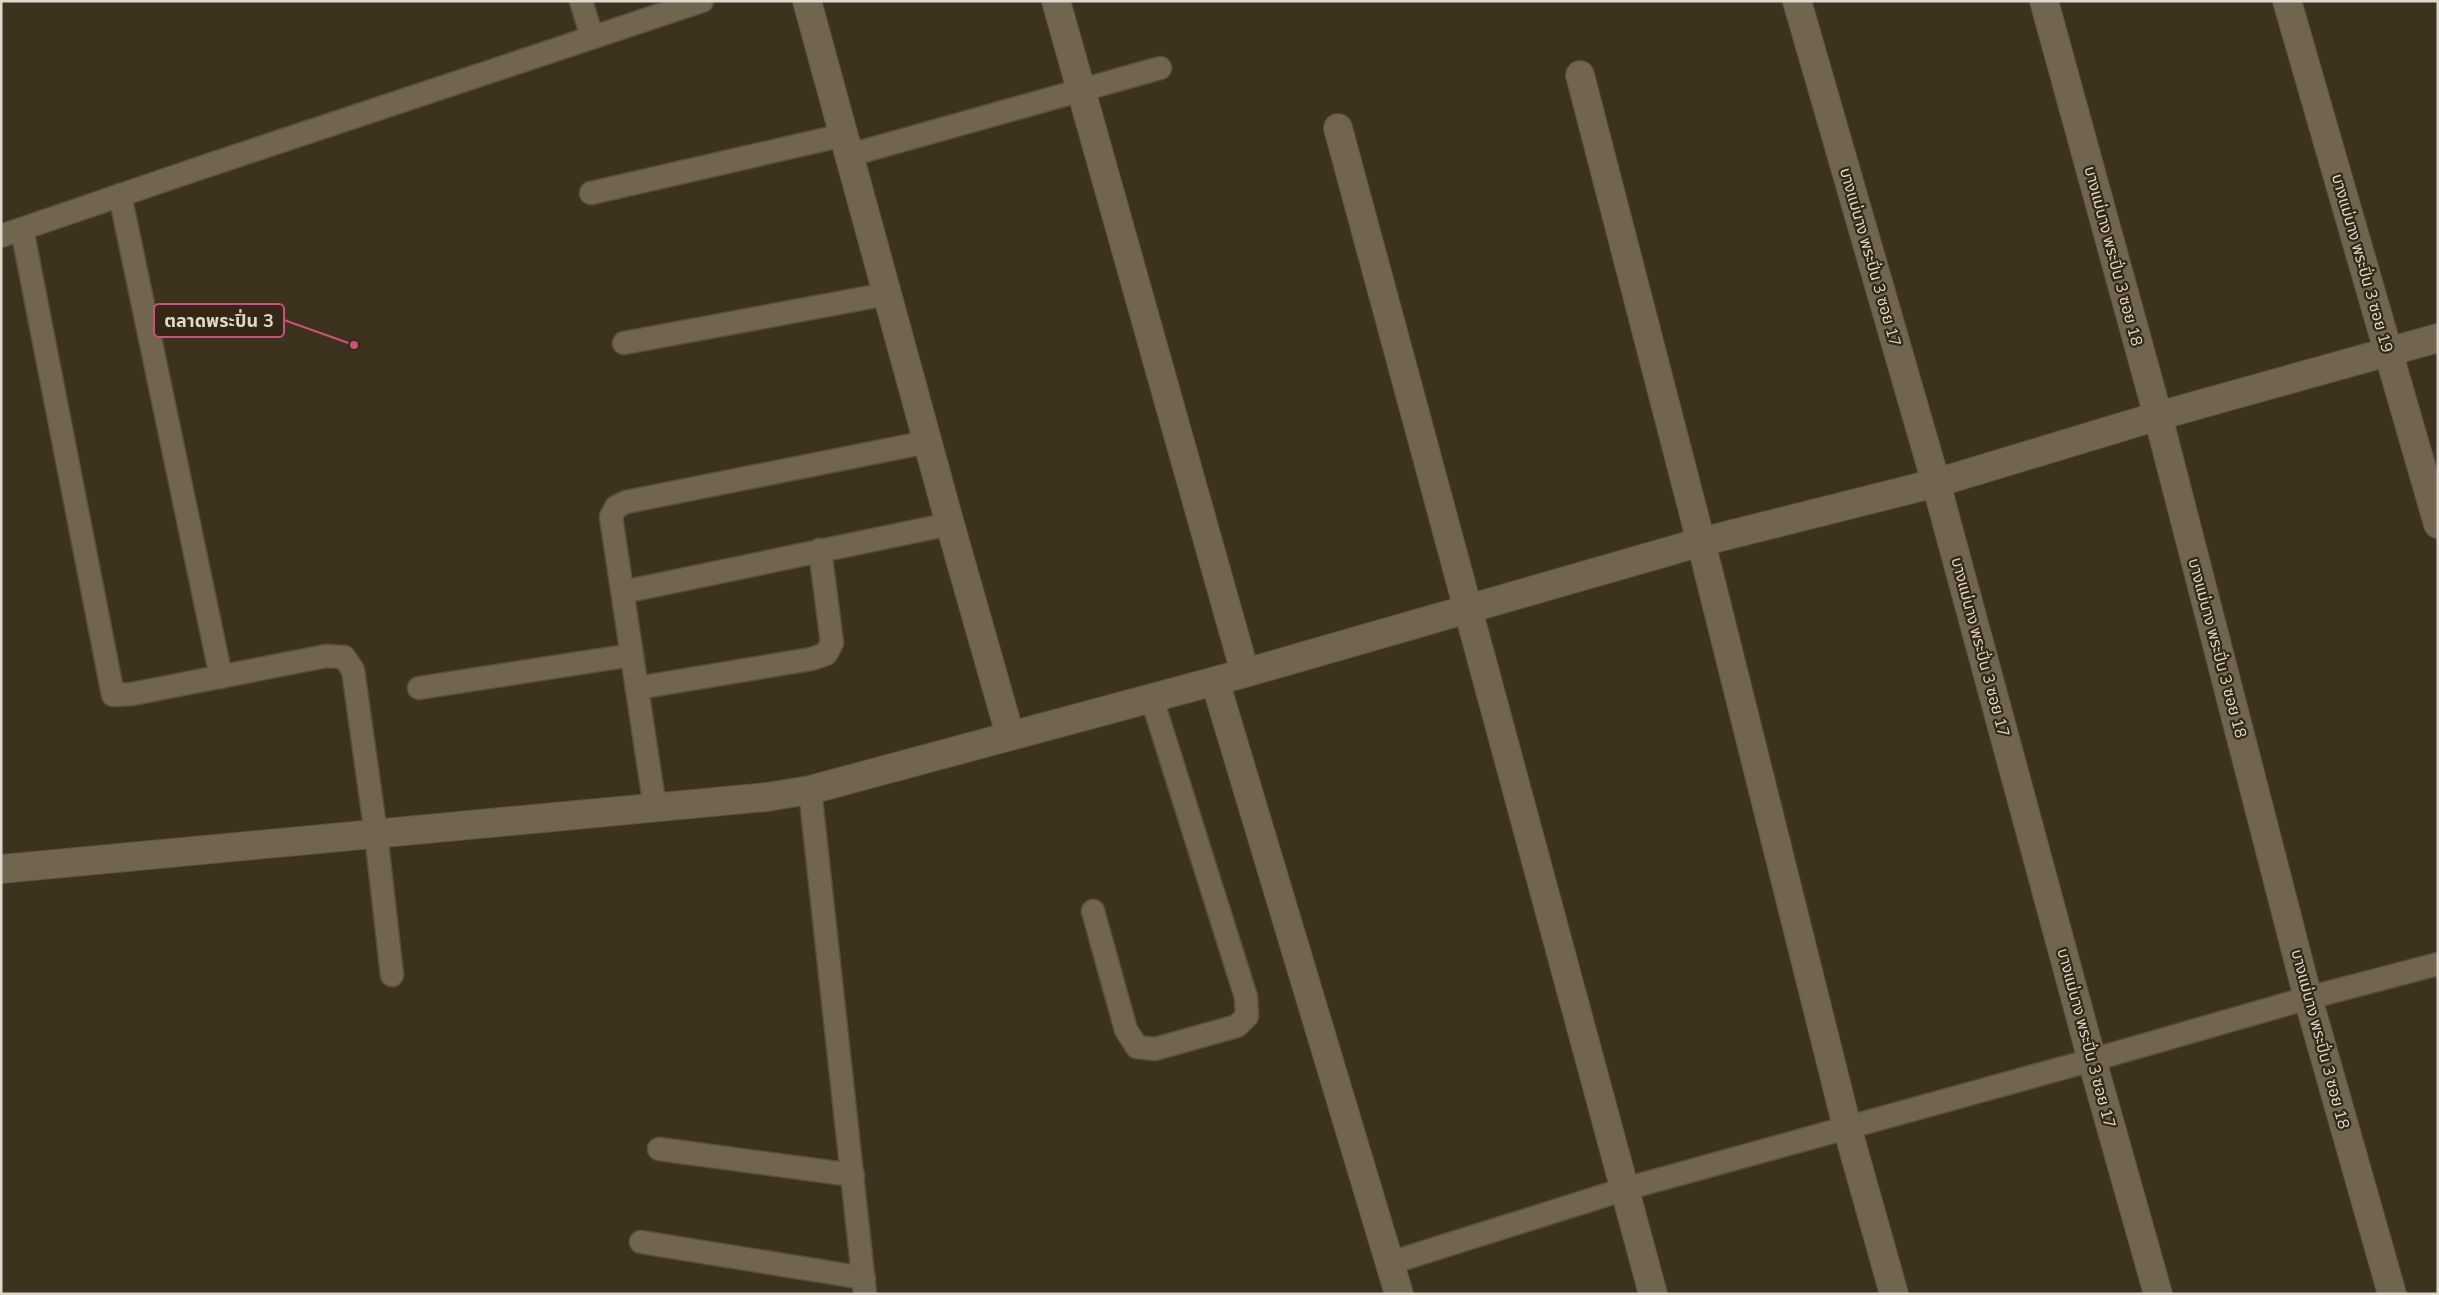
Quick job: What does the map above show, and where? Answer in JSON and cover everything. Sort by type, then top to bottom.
[{"type":"street","points":[[807,1],[927,442],[1010,735]]},
{"type":"street","points":[[1056,1],[1245,673]]},
{"type":"street","name":"บางแม่นาง พระปิ่น 3 ซอย 17","points":[[1797,1],[1936,483],[2092,1060],[2158,1294]]},
{"type":"street","name":"บางแม่นาง พระปิ่น 3 ซอย 18","points":[[2044,1],[2158,416],[2308,998],[2392,1294]]},
{"type":"street","name":"บางแม่นาง พระปิ่น 3 ซอย 19","points":[[2287,1],[2438,524]]},
{"type":"street","points":[[1580,75],[1701,542],[1847,1127],[1894,1294]]},
{"type":"street","points":[[1338,128],[1652,1294]]},
{"type":"street","points":[[1,869],[655,808],[767,797],[810,790],[1010,735],[1152,699],[1701,542],[1936,483],[2158,416],[2438,338]]},
{"type":"street","points":[[1215,681],[1399,1294]]},
{"type":"lane","points":[[580,1],[592,38]]},
{"type":"lane","points":[[392,975],[376,834],[353,670],[344,657],[326,656],[132,694],[113,695],[11,233],[702,1]]},
{"type":"lane","points":[[591,193],[847,145],[1082,91],[1160,68]]},
{"type":"lane","points":[[120,195],[220,677]]},
{"type":"lane","points":[[624,343],[887,294]]},
{"type":"lane","points":[[655,808],[611,517],[616,507],[626,502],[927,442]]},
{"type":"lane","points":[[623,592],[950,524]]},
{"type":"lane","points":[[637,688],[826,654],[832,643],[820,550]]},
{"type":"lane","points":[[418,688],[632,655]]},
{"type":"lane","points":[[1093,911],[1126,1030],[1136,1047],[1155,1049],[1237,1026],[1248,1016],[1246,997],[1152,699]]},
{"type":"lane","points":[[641,1242],[865,1286],[810,790]]},
{"type":"lane","points":[[1390,1263],[1625,1189],[2092,1060],[2308,998],[2438,964]]},
{"type":"lane","points":[[659,1149],[853,1175]]},
{"type":"place","name":"ตลาดพระปิ่น 3","points":[[354,345]]}]
